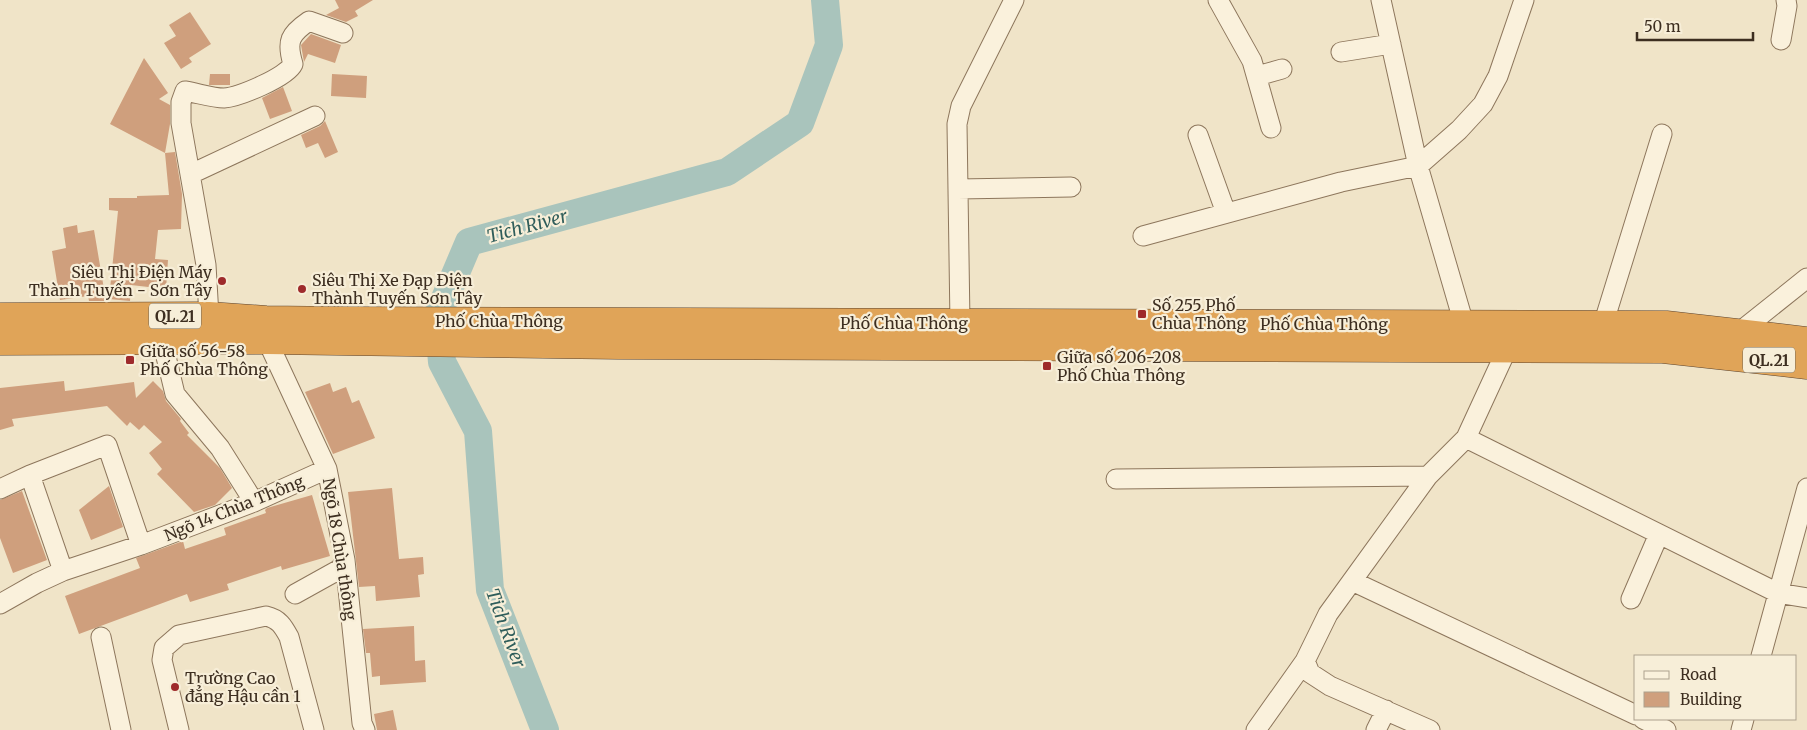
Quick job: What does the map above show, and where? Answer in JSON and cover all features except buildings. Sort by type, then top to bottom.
[{"type":"highway","name":"Phố Chùa Thông","points":[[0,317],[209,316],[267,330]]},
{"type":"highway","name":"Phố Chùa Thông","points":[[620,334],[960,323],[1666,325],[1807,365]]},
{"type":"highway","name":"Phố Chùa Thông","points":[[0,340],[162,340],[267,330],[1507,348],[1663,349],[1807,341]]},
{"type":"street","points":[[960,323],[957,124],[961,106],[1014,0]]},
{"type":"street","points":[[1218,0],[1248,53],[1257,76],[1271,128]]},
{"type":"street","points":[[1381,0],[1418,166],[1464,324]]},
{"type":"street","points":[[1143,236],[1341,182],[1418,166],[1459,130],[1484,104],[1498,76],[1524,0]]},
{"type":"street","points":[[1781,40],[1787,6],[1786,0]]},
{"type":"street","points":[[209,316],[206,265],[181,123],[181,102],[185,91],[224,98],[239,95],[290,70],[293,64],[288,48],[295,31],[309,21],[343,33]]},
{"type":"street","points":[[1341,52],[1391,44]]},
{"type":"street","points":[[1257,76],[1282,69]]},
{"type":"street","points":[[191,174],[315,116]]},
{"type":"street","points":[[1603,325],[1662,134]]},
{"type":"street","points":[[1198,135],[1226,213]]},
{"type":"street","points":[[958,189],[1071,187]]},
{"type":"street","points":[[1734,345],[1807,278]]},
{"type":"street","name":"Ngõ 18 Chùa thông","points":[[267,330],[327,469],[345,560],[362,723],[365,730]]},
{"type":"street","points":[[162,340],[175,394],[220,448],[254,502]]},
{"type":"street","points":[[1256,730],[1305,662],[1328,614],[1428,476],[1466,438],[1507,348]]},
{"type":"street","points":[[1466,438],[1778,593],[1807,598]]},
{"type":"street","points":[[0,489],[30,475],[107,445],[141,545]]},
{"type":"street","name":"Ngõ 14 Chùa Thông","points":[[0,604],[63,571],[141,545],[254,502],[327,469]]},
{"type":"street","points":[[30,475],[63,571]]},
{"type":"street","points":[[1116,479],[1428,476]]},
{"type":"street","points":[[1761,655],[1807,488]]},
{"type":"street","points":[[1631,599],[1660,534]]},
{"type":"street","points":[[295,594],[340,569],[345,560]]},
{"type":"street","points":[[1352,581],[1634,715]]},
{"type":"street","points":[[179,730],[162,660],[164,648],[179,635],[266,616],[275,618],[283,626],[289,637],[314,730]]},
{"type":"street","points":[[101,638],[121,730]]},
{"type":"street","points":[[1305,662],[1310,673],[1330,686],[1430,730]]},
{"type":"street","points":[[1376,730],[1386,710]]},
{"type":"street","points":[[1645,720],[1666,730]]},
{"type":"waterway","name":"Tich River","points":[[545,730],[490,590],[478,431],[442,362],[438,315],[469,242],[727,172],[800,123],[829,45],[825,0]]},
{"type":"place","name":"Siêu Thị Điện Máy Thành Tuyến - Sơn Tây","points":[[222,281]]},
{"type":"place","name":"Siêu Thị Xe Đạp Điện Thành Tuyến Sơn Tây","points":[[302,289]]},
{"type":"place","name":"Số 255 Phố Chùa Thông","points":[[1142,314]]},
{"type":"place","name":"Giữa số 56-58 Phố Chùa Thông","points":[[130,360]]},
{"type":"place","name":"Giữa số 206-208 Phố Chùa Thông","points":[[1047,366]]},
{"type":"place","name":"Trường Cao đẳng Hậu cần 1","points":[[175,687]]}]
